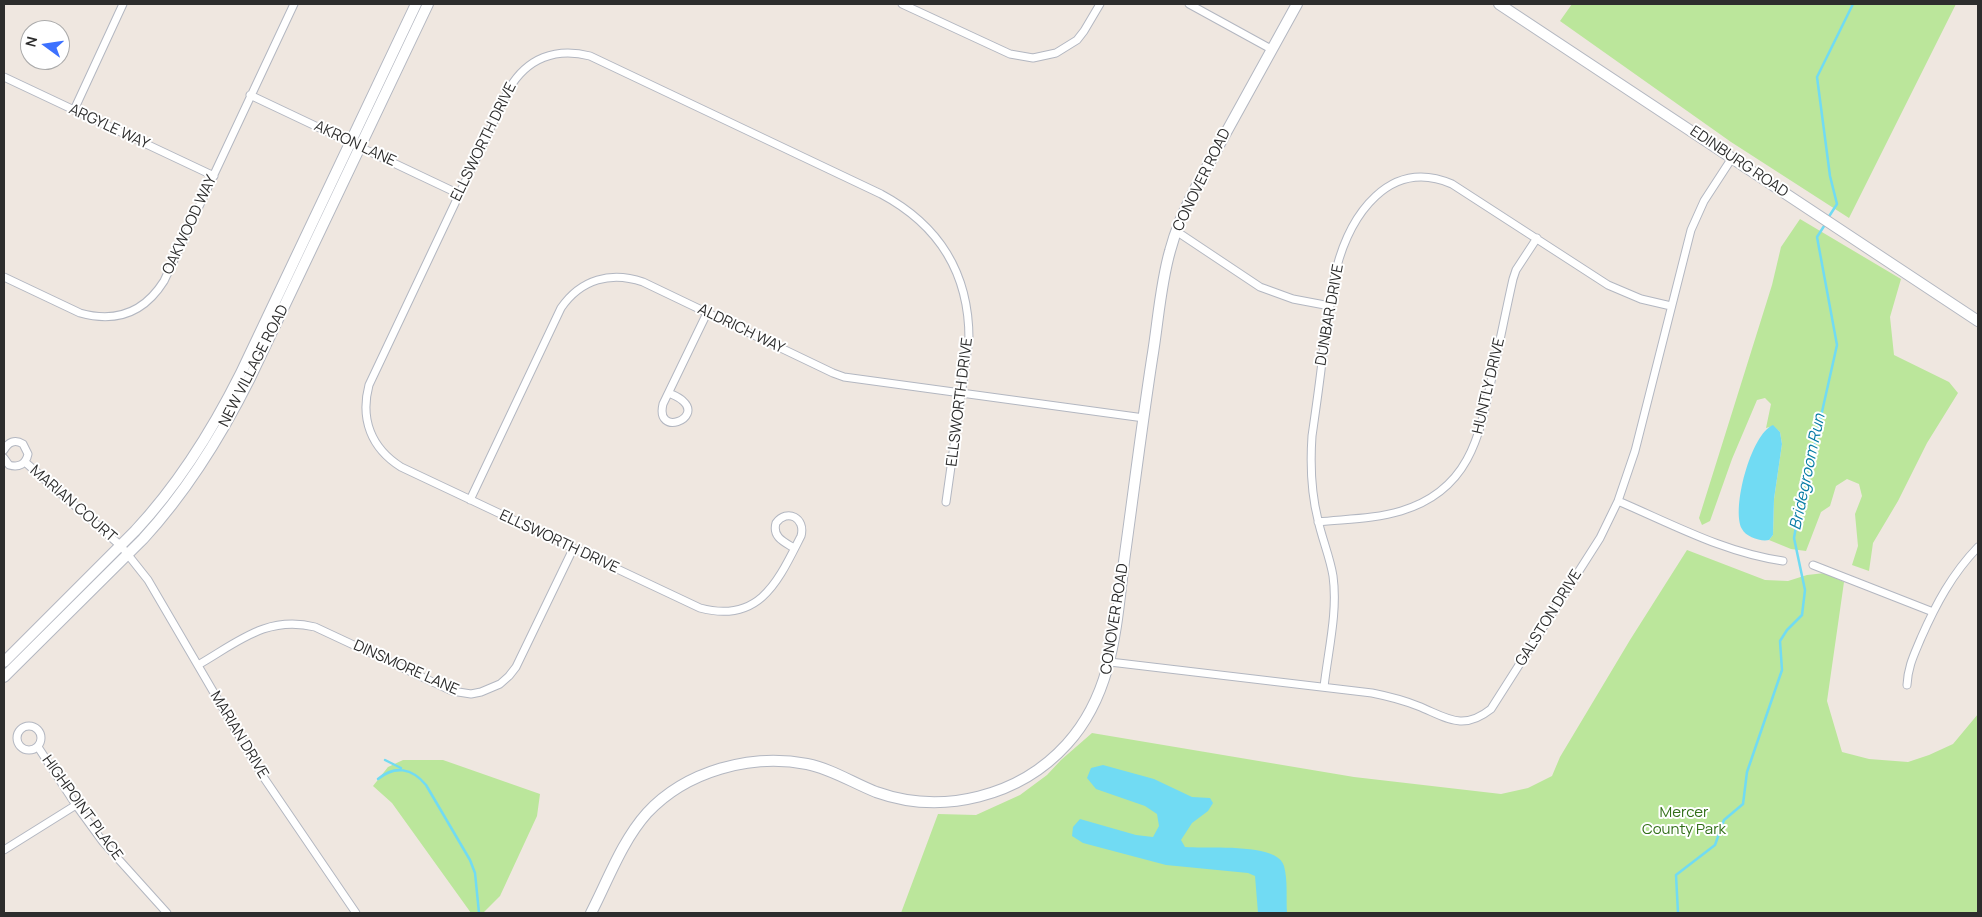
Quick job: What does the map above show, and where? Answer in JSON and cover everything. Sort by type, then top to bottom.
[{"type":"main road","name":"NEW VILLAGE ROAD","points":[[4,662],[124,549],[161,519],[186,487],[232,413],[263,352],[416,4]]},
{"type":"main road","name":"NEW VILLAGE ROAD","points":[[354,144],[428,4]]},
{"type":"main road","name":"CONOVER ROAD","points":[[591,913],[636,826],[658,802],[685,784],[729,767],[773,761],[808,764],[825,769],[877,792],[912,801],[950,802],[989,794],[1024,778],[1053,758],[1066,745],[1087,717],[1098,698],[1110,662],[1165,273],[1176,231],[1196,187],[1297,4]]},
{"type":"main road","name":"EDINBURG ROAD","points":[[1499,4],[1978,321]]},
{"type":"main road","name":"NEW VILLAGE ROAD","points":[[4,677],[124,549]]},
{"type":"street","points":[[74,110],[123,4]]},
{"type":"street","name":"OAKWOOD WAY","points":[[4,278],[86,315],[103,318],[128,313],[149,300],[164,281],[294,4]]},
{"type":"street","points":[[902,4],[1010,54],[1033,58],[1056,53],[1077,40],[1100,4]]},
{"type":"street","points":[[1189,4],[1271,50]]},
{"type":"street","name":"ELLSWORTH DRIVE","points":[[794,548],[780,540],[776,534],[776,523],[784,516],[796,518],[802,527],[801,536],[781,576],[767,594],[747,607],[724,612],[700,608],[401,468],[390,461],[374,441],[366,420],[365,408],[369,385],[508,89],[523,70],[542,57],[554,53],[578,53],[590,56],[881,194],[913,214],[932,232],[947,253],[962,287],[966,304],[969,338],[946,502]]},
{"type":"street","name":"ARGYLE WAY","points":[[4,77],[214,176]]},
{"type":"street","name":"AKRON LANE","points":[[250,95],[459,194]]},
{"type":"street","name":"GALSTON DRIVE","points":[[1110,662],[1372,693],[1395,698],[1456,722],[1475,720],[1483,715],[1494,706],[1589,555],[1618,501],[1635,451],[1691,230],[1696,216],[1732,158]]},
{"type":"street","name":"DUNBAR DRIVE","points":[[1324,687],[1334,592],[1328,556],[1318,522],[1311,478],[1311,450],[1336,270],[1350,233],[1359,217],[1374,198],[1387,186],[1398,181],[1420,176],[1442,180],[1452,184],[1608,285],[1641,299],[1671,306]]},
{"type":"street","points":[[1176,231],[1260,286],[1293,299],[1330,306]]},
{"type":"street","name":"HUNTLY DRIVE","points":[[1318,522],[1388,515],[1402,511],[1429,499],[1461,469],[1477,442],[1482,428],[1513,279],[1516,270],[1537,238]]},
{"type":"street","name":"ALDRICH WAY","points":[[470,500],[561,308],[575,291],[595,280],[607,277],[631,278],[643,282],[839,375],[1144,418]]},
{"type":"street","points":[[669,393],[707,313]]},
{"type":"street","name":"MARIAN COURT","points":[[4,450],[9,443],[20,442],[27,450],[25,462]]},
{"type":"street","name":"MARIAN COURT","points":[[4,458],[6,463],[15,466],[25,462]]},
{"type":"street","name":"MARIAN COURT","points":[[25,462],[124,549]]},
{"type":"street","points":[[1618,501],[1724,547],[1745,554],[1783,561]]},
{"type":"street","points":[[1907,685],[1908,669],[1945,588],[1978,547]]},
{"type":"street","name":"MARIAN DRIVE","points":[[124,549],[155,591],[262,775],[356,913]]},
{"type":"street","name":"DINSMORE LANE","points":[[198,665],[263,628],[278,624],[301,624],[315,627],[452,691],[471,694],[481,692],[500,684],[516,667],[573,549]]},
{"type":"street","points":[[1812,565],[1933,612]]},
{"type":"street","name":"HIGHPOINT PLACE","points":[[38,747],[76,805],[122,864],[167,913]]},
{"type":"street","points":[[4,850],[76,805]]},
{"type":"green space","points":[[1572,4],[1956,4],[1849,218],[1731,142],[1560,21]]},
{"type":"green space","points":[[1800,219],[1901,279],[1890,317],[1894,355],[1949,382],[1958,393],[1927,443],[1898,501],[1873,543],[1869,571],[1852,565],[1858,546],[1855,514],[1862,496],[1859,484],[1847,479],[1836,486],[1830,506],[1821,512],[1806,551],[1791,549],[1769,540],[1773,535],[1774,499],[1782,444],[1780,432],[1773,426],[1766,428],[1771,404],[1765,398],[1757,400],[1732,459],[1710,521],[1702,525],[1699,518],[1772,285],[1781,247]]},
{"type":"green space","name":"Mercer County Park","points":[[1687,550],[1765,580],[1788,581],[1807,575],[1825,573],[1844,582],[1827,701],[1842,752],[1869,759],[1908,762],[1953,744],[1978,714],[1978,913],[901,913],[938,814],[976,815],[1020,795],[1047,775],[1092,733],[1354,777],[1501,794],[1528,788],[1552,776],[1560,757],[1630,640]]},
{"type":"green space","points":[[403,760],[443,760],[540,794],[537,816],[500,896],[483,913],[471,913],[392,803],[373,786],[388,767]]},
{"type":"water","points":[[1773,425],[1780,432],[1782,444],[1774,499],[1773,535],[1769,540],[1762,540],[1750,537],[1744,532],[1739,519],[1739,506],[1745,473],[1757,442],[1765,431]]},
{"type":"water","points":[[1103,765],[1154,779],[1192,797],[1210,798],[1213,803],[1208,811],[1192,823],[1181,840],[1185,847],[1240,848],[1269,853],[1279,858],[1285,872],[1287,913],[1258,913],[1255,876],[1248,873],[1166,865],[1083,843],[1072,836],[1073,827],[1080,819],[1136,835],[1153,837],[1159,826],[1157,814],[1145,806],[1096,789],[1087,778],[1091,768]]},
{"type":"waterway","name":"Bridegroom Run","points":[[1828,218],[1837,204],[1830,176],[1817,77],[1853,4]]},
{"type":"waterway","name":"Bridegroom Run","points":[[1678,913],[1676,875],[1715,845],[1724,820],[1743,804],[1747,772],[1782,670],[1780,641],[1787,630],[1802,615],[1805,590],[1794,538],[1805,475],[1815,443],[1837,345],[1817,237],[1826,223]]},
{"type":"waterway","points":[[385,760],[401,768]]},
{"type":"waterway","points":[[378,779],[391,772],[403,770],[415,775],[426,785],[470,860],[475,873],[479,913]]}]
